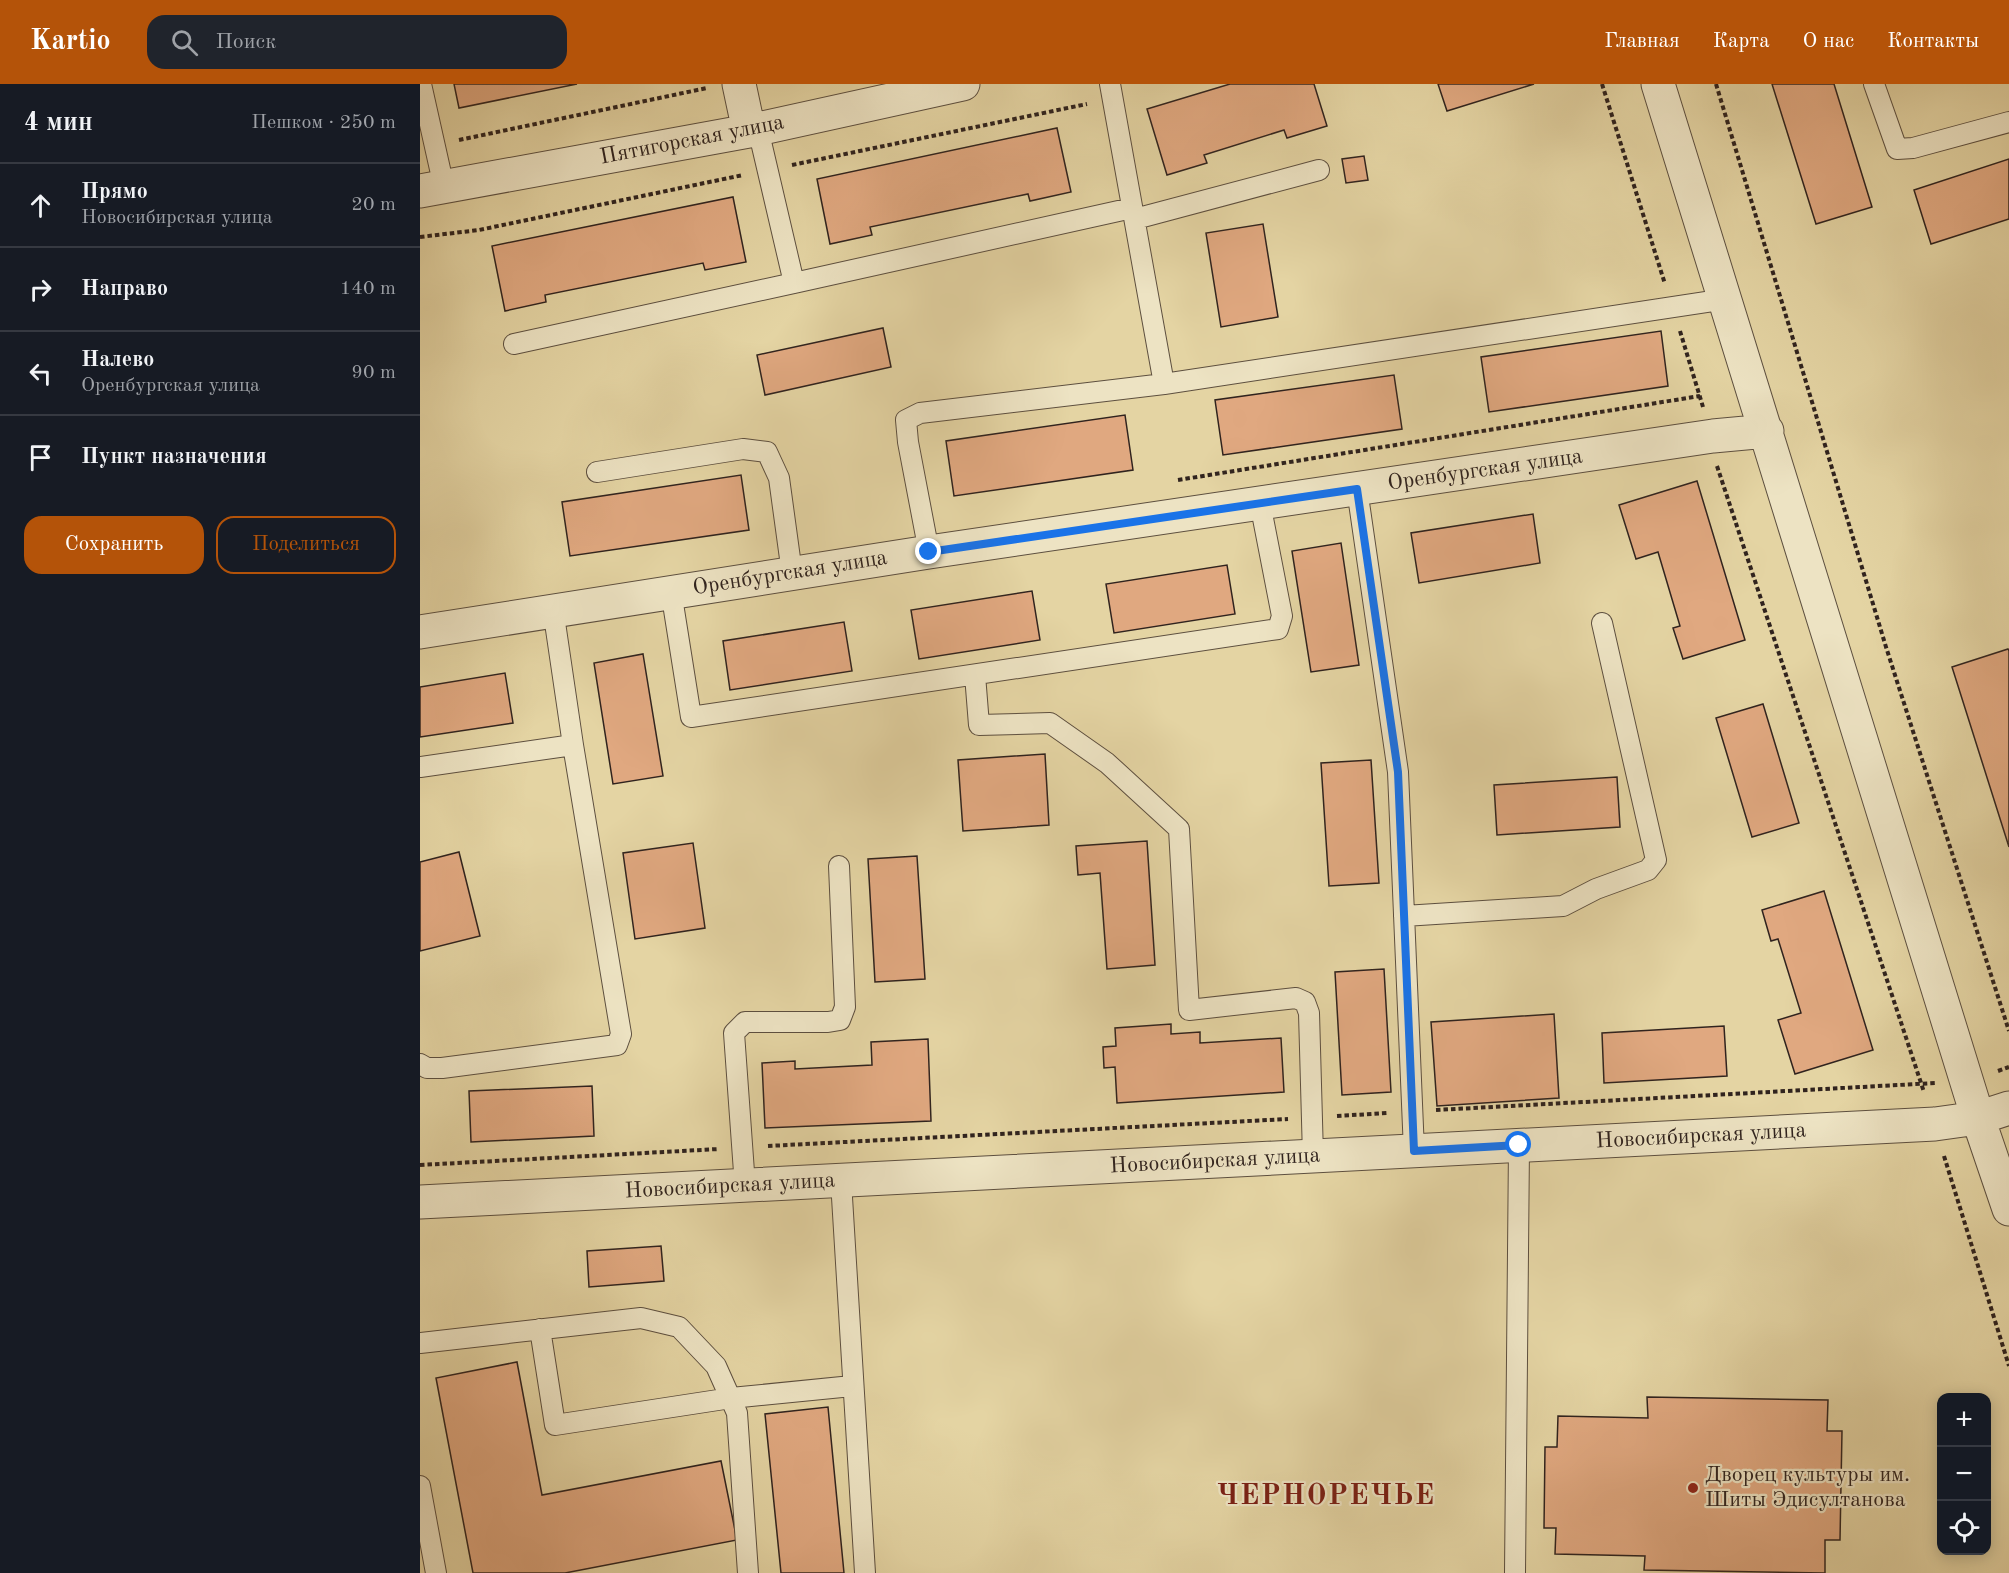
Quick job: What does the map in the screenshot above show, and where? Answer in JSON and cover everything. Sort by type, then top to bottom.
[{"type":"street","name":"Пятигорская улица","points":[[432,189],[754,130],[963,84]]},
{"type":"street","points":[[1658,84],[1978,1118],[2009,1209]]},
{"type":"street","points":[[726,85],[754,130]]},
{"type":"street","name":"Оренбургская улица","points":[[420,632],[553,609],[929,552],[1713,436],[1767,431]]},
{"type":"street","name":"Новосибирская улица","points":[[420,1202],[1935,1124],[1978,1118],[2009,1108]]},
{"type":"lane","points":[[421,84],[435,145],[432,189]]},
{"type":"lane","points":[[1110,84],[1164,384]]},
{"type":"lane","points":[[1874,84],[1897,149],[1913,148],[2009,122]]},
{"type":"lane","points":[[754,130],[794,283]]},
{"type":"lane","points":[[514,344],[794,283],[1133,214],[1319,170]]},
{"type":"lane","points":[[929,552],[908,442],[906,420],[920,413],[1164,384],[1726,299]]},
{"type":"lane","points":[[597,472],[743,449],[767,452],[779,478],[792,573]]},
{"type":"lane","points":[[1357,489],[1398,772],[1414,1151]]},
{"type":"lane","points":[[671,591],[691,717],[975,675],[1278,629],[1282,616],[1260,503]]},
{"type":"lane","points":[[420,1064],[427,1068],[442,1068],[617,1045],[621,1034],[553,609]]},
{"type":"lane","points":[[1404,916],[1563,906],[1596,890],[1648,870],[1656,860],[1602,623]]},
{"type":"lane","points":[[975,675],[979,725],[1050,723],[1107,763],[1179,829],[1189,1010],[1296,998],[1305,1002],[1309,1013],[1310,1118],[1313,1156]]},
{"type":"lane","points":[[420,767],[573,745]]},
{"type":"lane","points":[[745,1185],[734,1033],[745,1022],[840,1020],[845,1007],[839,866]]},
{"type":"lane","points":[[1515,1573],[1519,1145]]},
{"type":"lane","points":[[841,1180],[865,1573]]},
{"type":"lane","points":[[420,1343],[641,1318],[679,1327],[716,1366],[737,1413],[748,1573]]},
{"type":"lane","points":[[540,1329],[555,1425],[730,1398],[852,1386]]},
{"type":"lane","points":[[420,1486],[436,1573]]},
{"type":"path","points":[[1602,84],[1713,436],[1718,471],[1935,1124],[2009,1366]]},
{"type":"path","points":[[1716,84],[1886,647],[2009,1031]]},
{"type":"path","points":[[435,145],[726,85]]},
{"type":"path","points":[[420,1165],[1921,1084],[1967,1080],[2009,1067]]},
{"type":"building","points":[[454,84],[577,84],[459,108]]},
{"type":"building","points":[[1230,84],[1314,84],[1327,126],[1287,138],[1284,130],[1204,155],[1207,163],[1167,175],[1147,109]]},
{"type":"building","points":[[1438,84],[1534,84],[1447,111]]},
{"type":"building","points":[[1772,84],[1834,84],[1872,207],[1816,224]]},
{"type":"building","points":[[1057,128],[1071,192],[1030,201],[1028,194],[870,227],[872,235],[830,244],[817,179]]},
{"type":"building","points":[[1364,156],[1368,180],[1346,183],[1342,159]]},
{"type":"building","points":[[2009,159],[2009,219],[1931,244],[1914,190]]},
{"type":"building","points":[[733,197],[746,262],[705,270],[703,263],[545,295],[546,302],[505,311],[492,246]]},
{"type":"building","points":[[1263,224],[1278,317],[1221,327],[1206,233]]},
{"type":"building","points":[[883,328],[891,367],[765,395],[757,355]]},
{"type":"building","points":[[1661,331],[1668,386],[1489,412],[1481,357]]},
{"type":"building","points":[[1394,375],[1402,429],[1223,455],[1215,400]]},
{"type":"building","points":[[1125,415],[1133,470],[954,496],[946,441]]},
{"type":"building","points":[[741,475],[749,530],[570,556],[562,502]]},
{"type":"building","points":[[1697,481],[1745,640],[1683,659],[1673,628],[1680,626],[1658,552],[1636,559],[1619,505]]},
{"type":"building","points":[[1533,514],[1540,563],[1419,583],[1411,533]]},
{"type":"building","points":[[1341,543],[1359,665],[1311,672],[1292,551]]},
{"type":"building","points":[[1227,565],[1235,614],[1114,633],[1106,584]]},
{"type":"building","points":[[1032,591],[1040,640],[919,659],[911,610]]},
{"type":"building","points":[[844,622],[852,671],[730,690],[723,641]]},
{"type":"building","points":[[2008,649],[2009,651],[2009,847],[1952,667]]},
{"type":"building","points":[[643,654],[663,776],[613,784],[594,663]]},
{"type":"building","points":[[505,673],[513,723],[420,737],[420,687]]},
{"type":"building","points":[[1763,704],[1799,823],[1752,837],[1716,718]]},
{"type":"building","points":[[1045,754],[1049,825],[963,831],[958,760]]},
{"type":"building","points":[[1371,760],[1379,883],[1329,886],[1321,763]]},
{"type":"building","points":[[1617,777],[1620,827],[1497,835],[1494,785]]},
{"type":"building","points":[[1147,841],[1155,965],[1107,969],[1100,873],[1078,875],[1076,846]]},
{"type":"building","points":[[693,843],[705,928],[635,939],[623,853]]},
{"type":"building","points":[[459,852],[480,936],[420,951],[420,862]]},
{"type":"building","points":[[917,856],[925,979],[875,982],[868,859]]},
{"type":"building","points":[[1824,891],[1873,1050],[1795,1074],[1778,1020],[1801,1013],[1778,939],[1771,941],[1762,910]]},
{"type":"building","points":[[1384,969],[1391,1092],[1342,1095],[1335,972]]},
{"type":"building","points":[[1554,1014],[1559,1098],[1437,1106],[1431,1022]]},
{"type":"building","points":[[1171,1024],[1171,1034],[1200,1032],[1200,1043],[1281,1038],[1284,1092],[1117,1103],[1115,1067],[1104,1068],[1103,1047],[1116,1046],[1115,1028]]},
{"type":"building","points":[[1724,1026],[1727,1076],[1604,1083],[1602,1033]]},
{"type":"building","points":[[928,1039],[931,1121],[765,1128],[762,1063],[795,1061],[795,1069],[872,1065],[871,1042]]},
{"type":"building","points":[[592,1086],[594,1136],[471,1142],[469,1091]]},
{"type":"building","points":[[661,1246],[664,1281],[589,1287],[587,1251]]},
{"type":"building","points":[[517,1362],[542,1495],[721,1461],[737,1540],[565,1573],[473,1573],[436,1378]]},
{"type":"building","name":"Дворец культуры им. Шиты Эдисултанова","points":[[1647,1397],[1828,1400],[1827,1431],[1842,1431],[1840,1540],[1825,1540],[1825,1573],[1644,1570],[1645,1556],[1555,1554],[1556,1528],[1544,1528],[1545,1447],[1557,1447],[1558,1416],[1648,1418]]},
{"type":"building","points":[[828,1407],[844,1573],[781,1573],[765,1414]]},
{"type":"place","name":"Дворец культуры им. Шиты Эдисултанова","points":[[1693,1488]]},
{"type":"district","name":"ЧЕРНОРЕЧЬЕ","points":[[1326,1497]]},
{"type":"route","points":[[929,552],[1357,489],[1398,772],[1414,1151],[1519,1145]]}]
